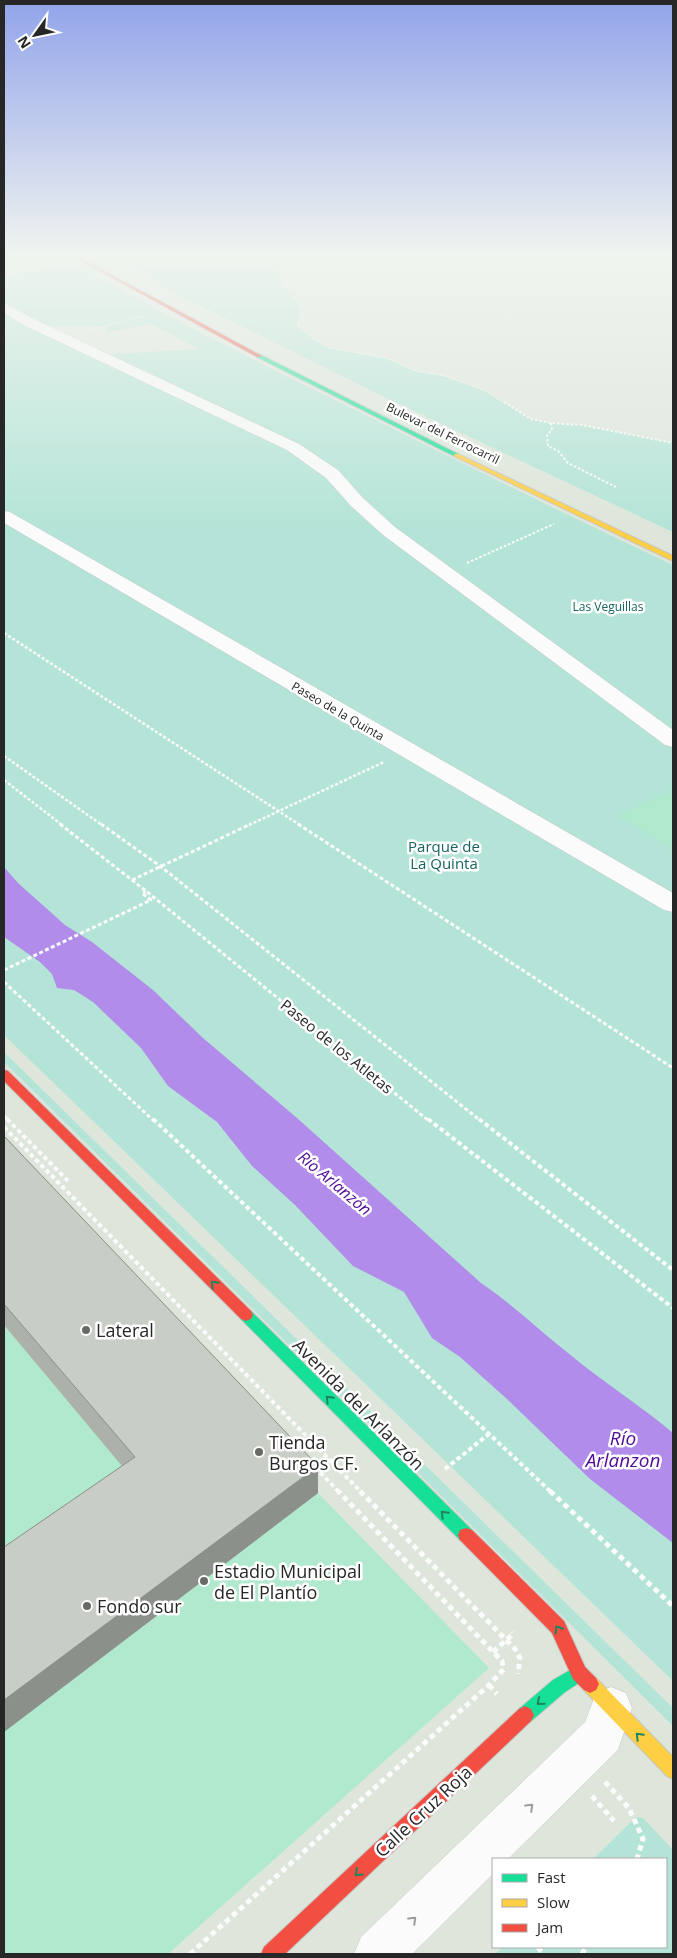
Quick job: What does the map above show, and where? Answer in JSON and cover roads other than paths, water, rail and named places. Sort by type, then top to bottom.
[{"type":"main road","name":"Bulevar del Ferrocarril","points":[[240,346],[408,431],[673,559]]},
{"type":"main road","name":"Avenida del Arlanzón","points":[[4,1074],[558,1627],[579,1673],[673,1770]]},
{"type":"main road","name":"Calle Cruz Roja","points":[[271,1954],[533,1707],[579,1673]]},
{"type":"street","points":[[82,346],[293,447],[332,474],[389,531],[673,740]]},
{"type":"street","name":"Paseo de la Quinta","points":[[4,516],[673,904]]},
{"type":"street","points":[[378,1954],[603,1735],[611,1708]]},
{"type":"water","name":"Río Arlanzon","points":[[4,867],[18,883],[65,925],[92,942],[153,990],[203,1038],[297,1118],[481,1283],[505,1300],[585,1367],[673,1433],[673,1543],[590,1479],[507,1399],[460,1357],[432,1338],[404,1292],[353,1266],[295,1205],[252,1166],[217,1122],[168,1086],[141,1048],[93,1002],[74,990],[57,988],[52,974],[40,962],[4,937]]},
{"type":"place","name":"Lateral","points":[[86,1330]]},
{"type":"place","name":"Tienda Burgos CF.","points":[[259,1452]]},
{"type":"place","name":"Estadio Municipal de El Plantío","points":[[204,1581]]},
{"type":"place","name":"Fondo sur","points":[[87,1606]]},
{"type":"park label","name":"Las Veguillas","points":[[608,606]]},
{"type":"park label","name":"Parque de La Quinta","points":[[444,854]]},
{"type":"water label","name":"Río Arlanzón","points":[[335,1183]]}]
